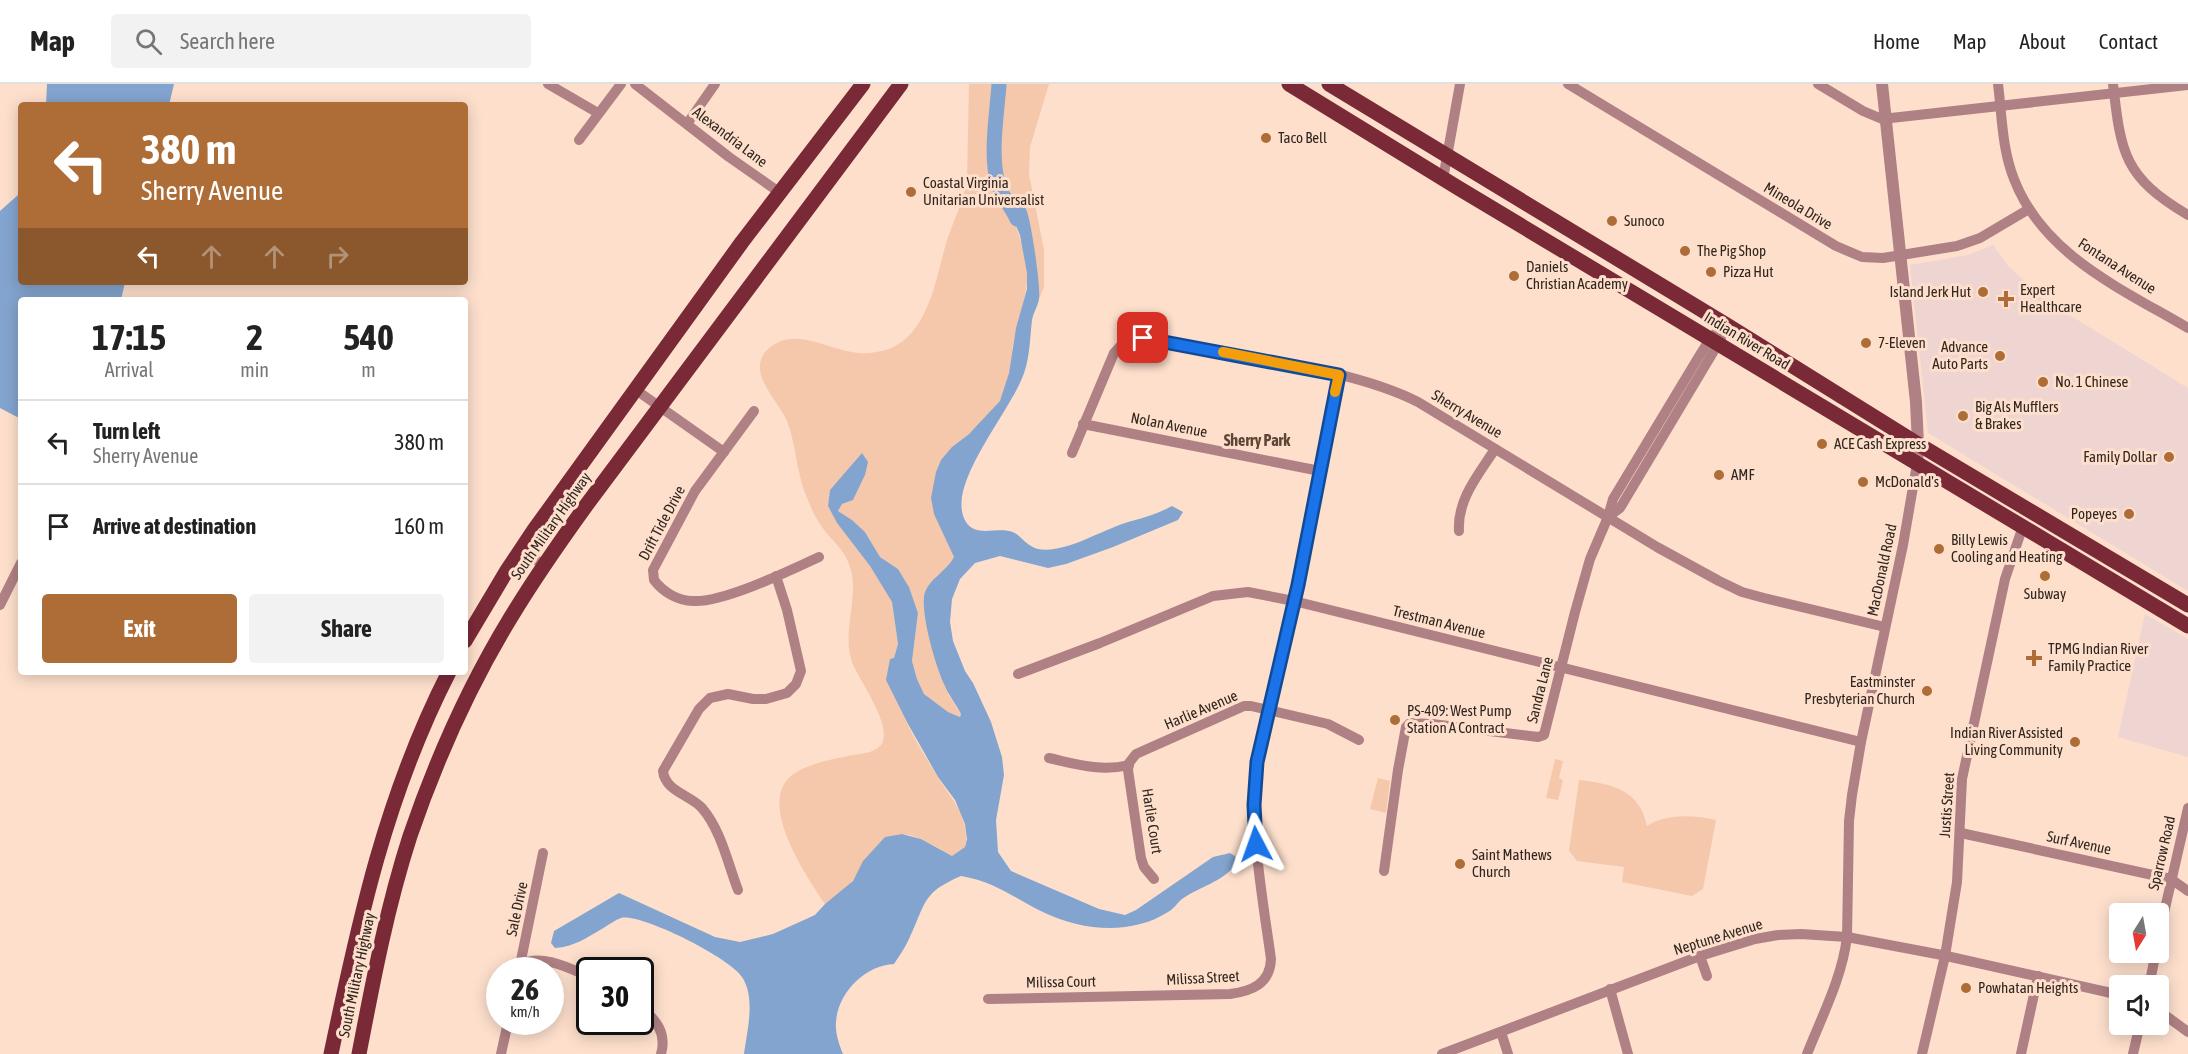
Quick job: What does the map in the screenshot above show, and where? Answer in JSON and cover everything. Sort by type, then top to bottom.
[{"type":"main road","name":"South Military Highway","points":[[468,636],[520,550],[778,192],[863,84]]},
{"type":"main road","name":"South Military Highway","points":[[359,1054],[391,904],[421,806],[441,755],[473,686],[506,625],[544,565],[901,84]]},
{"type":"main road","name":"Indian River Road","points":[[1289,84],[1443,179],[2188,626]]},
{"type":"main road","name":"Indian River Road","points":[[1329,84],[1347,89],[1447,156],[1918,444],[2188,605]]},
{"type":"main road","name":"South Military Highway","points":[[331,1054],[360,918],[388,818],[422,729],[448,675]]},
{"type":"street","points":[[548,84],[598,113]]},
{"type":"street","points":[[579,140],[621,84]]},
{"type":"street","name":"Alexandria Lane","points":[[635,84],[778,192]]},
{"type":"street","points":[[687,124],[715,84]]},
{"type":"street","points":[[1443,179],[1461,84]]},
{"type":"street","name":"Mineola Drive","points":[[1570,84],[1836,246],[1862,257],[1883,258],[1950,248],[1970,242],[2006,224],[2029,209]]},
{"type":"street","points":[[1818,84],[1872,116],[1886,119],[2113,89],[2188,85]]},
{"type":"street","name":"MacDonald Road","points":[[1807,1054],[1841,970],[1847,937],[1849,821],[1861,742],[1903,545],[1917,464],[1918,444],[1882,84]]},
{"type":"street","name":"Fontana Avenue","points":[[1998,84],[2008,159],[2013,177],[2029,209],[2048,235],[2075,259],[2188,328]]},
{"type":"street","points":[[2113,89],[2118,132],[2128,161],[2153,192],[2188,215]]},
{"type":"street","name":"Sandra Lane","points":[[1384,871],[1406,727],[1413,722],[1541,737],[1544,735],[1590,559],[1608,517],[1612,499],[1725,324]]},
{"type":"street","name":"Sherry Avenue","points":[[1072,453],[1114,353],[1124,342],[1136,338],[1339,375],[1383,386],[1403,394],[1695,569],[1742,592],[1885,627]]},
{"type":"street","name":"Milissa Street","points":[[1135,996],[1243,992],[1259,986],[1268,975],[1271,959],[1254,805],[1257,762],[1294,601],[1339,375]]},
{"type":"street","points":[[636,390],[724,452]]},
{"type":"street","name":"Drift Tide Drive","points":[[754,411],[695,491],[653,570],[654,580],[675,597],[693,601],[706,600],[776,576],[819,557]]},
{"type":"street","name":"Nolan Avenue","points":[[1083,424],[1320,471]]},
{"type":"street","points":[[1459,531],[1460,511],[1464,499],[1496,449]]},
{"type":"street","name":"Justis Street","points":[[1922,1054],[1945,956],[1957,882],[1962,779],[2005,579],[2023,526]]},
{"type":"street","points":[[520,550],[544,565]]},
{"type":"street","points":[[0,605],[18,568]]},
{"type":"street","points":[[738,890],[709,818],[695,802],[669,786],[663,771],[699,709],[710,698],[728,694],[753,699],[771,698],[791,690],[799,678],[801,671],[787,610],[776,576]]},
{"type":"street","name":"Trestman Avenue","points":[[1018,674],[1100,643],[1212,596],[1248,592],[1294,601],[1861,742]]},
{"type":"street","name":"Harlie Avenue","points":[[1129,765],[1136,754],[1244,706],[1268,709],[1328,724],[1359,740]]},
{"type":"street","points":[[1049,758],[1085,767],[1117,768],[1129,765]]},
{"type":"street","name":"Harlie Court","points":[[1129,765],[1141,858],[1144,867],[1154,879]]},
{"type":"street","name":"Sparrow Road","points":[[2166,903],[2188,808]]},
{"type":"street","name":"Surf Avenue","points":[[1960,833],[2171,879],[2188,891]]},
{"type":"street","name":"Sale Drive","points":[[522,957],[543,853]]},
{"type":"street","name":"Neptune Avenue","points":[[1442,1054],[1700,956],[1755,939],[1778,935],[1824,934],[1847,937],[2109,992]]},
{"type":"street","points":[[1700,956],[1707,976]]},
{"type":"street","points":[[2021,1054],[2038,976]]},
{"type":"street","points":[[1610,989],[1628,1054]]},
{"type":"street","name":"Milissa Court","points":[[988,999],[1135,996]]},
{"type":"street","points":[[2169,1018],[2188,1032]]},
{"type":"street","points":[[654,1019],[659,1026],[663,1044],[662,1054]]},
{"type":"street","points":[[1501,1032],[1508,1054]]},
{"type":"street","points":[[501,1054],[505,1035]]},
{"type":"street","points":[[2133,1054],[2137,1035]]},
{"type":"shaded area","points":[[969,84],[1049,84],[1030,147],[1029,174],[1044,250],[1044,287],[1039,299],[1037,264],[1007,205],[1023,247],[1027,279],[1025,297],[1014,337],[1007,383],[994,409],[977,427],[952,447],[954,557],[949,567],[935,577],[948,694],[961,714],[960,717],[948,712],[924,694],[917,679],[912,661],[918,613],[909,587],[898,569],[880,557],[865,532],[838,511],[842,504],[853,500],[865,475],[836,483],[830,490],[828,506],[837,523],[870,566],[892,602],[898,644],[894,658],[890,660],[902,708],[914,736],[958,809],[965,827],[965,847],[952,856],[916,837],[906,834],[896,835],[876,847],[863,862],[850,884],[825,904],[797,858],[781,819],[779,801],[783,785],[795,773],[812,765],[870,752],[877,748],[884,737],[883,727],[852,662],[849,650],[853,588],[849,564],[816,518],[801,481],[787,421],[761,376],[760,364],[768,349],[778,342],[789,339],[812,341],[858,353],[870,353],[889,349],[903,341],[914,330],[930,300],[967,181]]},
{"type":"shaded area","points":[[1993,245],[2008,266],[2033,289],[2063,311],[2188,388],[2188,591],[1928,433],[1910,265],[1968,255]]},
{"type":"shaded area","points":[[2145,614],[2188,639],[2188,757],[2118,737]]},
{"type":"shaded area","points":[[1555,759],[1563,761],[1559,778],[1563,780],[1558,800],[1546,798]]},
{"type":"shaded area","points":[[1378,778],[1390,781],[1386,813],[1370,809]]},
{"type":"shaded area","points":[[1579,780],[1613,787],[1631,796],[1638,804],[1647,826],[1663,819],[1680,816],[1716,820],[1703,889],[1692,896],[1622,882],[1624,867],[1577,861],[1569,851]]},
{"type":"water","points":[[47,84],[174,84],[170,102],[46,102]]},
{"type":"water","points":[[18,195],[18,285],[124,285],[122,297],[18,297],[18,417],[0,408],[0,211]]},
{"type":"water","points":[[1019,197],[1026,209],[1030,226],[1037,268],[1039,299],[1032,320],[1025,370],[972,468],[964,488],[961,506],[966,522],[977,530],[1014,533],[1033,547],[1048,550],[1082,541],[1172,506],[1183,512],[1178,520],[1066,564],[1048,568],[1000,556],[975,563],[960,579],[952,599],[950,622],[953,641],[965,671],[991,722],[1002,757],[1004,775],[996,820],[998,852],[1011,871],[1099,909],[1125,915],[1136,910],[1213,857],[1230,853],[1235,856],[1236,865],[1217,880],[1182,899],[1170,911],[1154,919],[1139,924],[1107,928],[1075,924],[1060,919],[995,886],[961,876],[931,894],[894,964],[873,969],[864,975],[855,982],[842,1000],[836,1022],[843,1054],[744,1054],[750,1005],[749,995],[742,977],[721,959],[665,929],[631,918],[621,918],[568,946],[555,948],[551,943],[554,931],[619,893],[715,937],[740,942],[773,934],[815,915],[853,881],[863,861],[885,837],[902,834],[921,839],[952,856],[965,847],[967,839],[965,824],[955,800],[938,777],[886,680],[890,659],[894,658],[898,644],[892,602],[870,566],[837,523],[828,506],[830,490],[862,453],[868,462],[865,475],[853,500],[842,504],[838,511],[865,532],[880,557],[898,569],[909,587],[918,613],[912,661],[917,679],[924,694],[948,712],[960,717],[961,714],[937,666],[924,612],[925,592],[954,557],[934,514],[931,498],[941,460],[1000,401],[1009,373],[1016,328],[1027,289],[1027,273],[1020,235],[1007,205],[1008,200]]},
{"type":"waterway","points":[[999,84],[994,163],[999,187],[1017,219]]},
{"type":"slow traffic","points":[[1223,352],[1339,375],[1335,392]]},
{"type":"place","name":"Taco Bell","points":[[1266,138]]},
{"type":"place","name":"Coastal Virginia Unitarian Universalist","points":[[911,192]]},
{"type":"place","name":"Sunoco","points":[[1612,221]]},
{"type":"place","name":"The Pig Shop","points":[[1685,251]]},
{"type":"place","name":"Pizza Hut","points":[[1711,272]]},
{"type":"place","name":"Daniels Christian Academy","points":[[1514,276]]},
{"type":"place","name":"Island Jerk Hut","points":[[1983,292]]},
{"type":"place","name":"Expert Healthcare","points":[[2006,299]]},
{"type":"place","name":"7-Eleven","points":[[1866,343]]},
{"type":"place","name":"Advance Auto Parts","points":[[2000,356]]},
{"type":"place","name":"No. 1 Chinese","points":[[2043,382]]},
{"type":"place","name":"Big Als Mufflers & Brakes","points":[[1963,416]]},
{"type":"place","name":"ACE Cash Express","points":[[1822,444]]},
{"type":"place","name":"Family Dollar","points":[[2169,457]]},
{"type":"place","name":"AMF","points":[[1719,475]]},
{"type":"place","name":"McDonald's","points":[[1863,482]]},
{"type":"place","name":"Popeyes","points":[[2129,514]]},
{"type":"place","name":"Billy Lewis Cooling and Heating","points":[[1939,549]]},
{"type":"place","name":"Subway","points":[[2045,576]]},
{"type":"place","name":"TPMG Indian River Family Practice","points":[[2034,658]]},
{"type":"place","name":"Eastminster Presbyterian Church","points":[[1927,691]]},
{"type":"place","name":"PS-409: West Pump Station A Contract","points":[[1395,720]]},
{"type":"place","name":"Indian River Assisted Living Community","points":[[2075,742]]},
{"type":"place","name":"Saint Mathews Church","points":[[1460,864]]},
{"type":"place","name":"Powhatan Heights","points":[[1966,988]]},
{"type":"district","name":"Sherry Park","points":[[1257,440]]},
{"type":"route","points":[[1143,338],[1339,375],[1298,585],[1257,762],[1254,783],[1256,844]]}]
